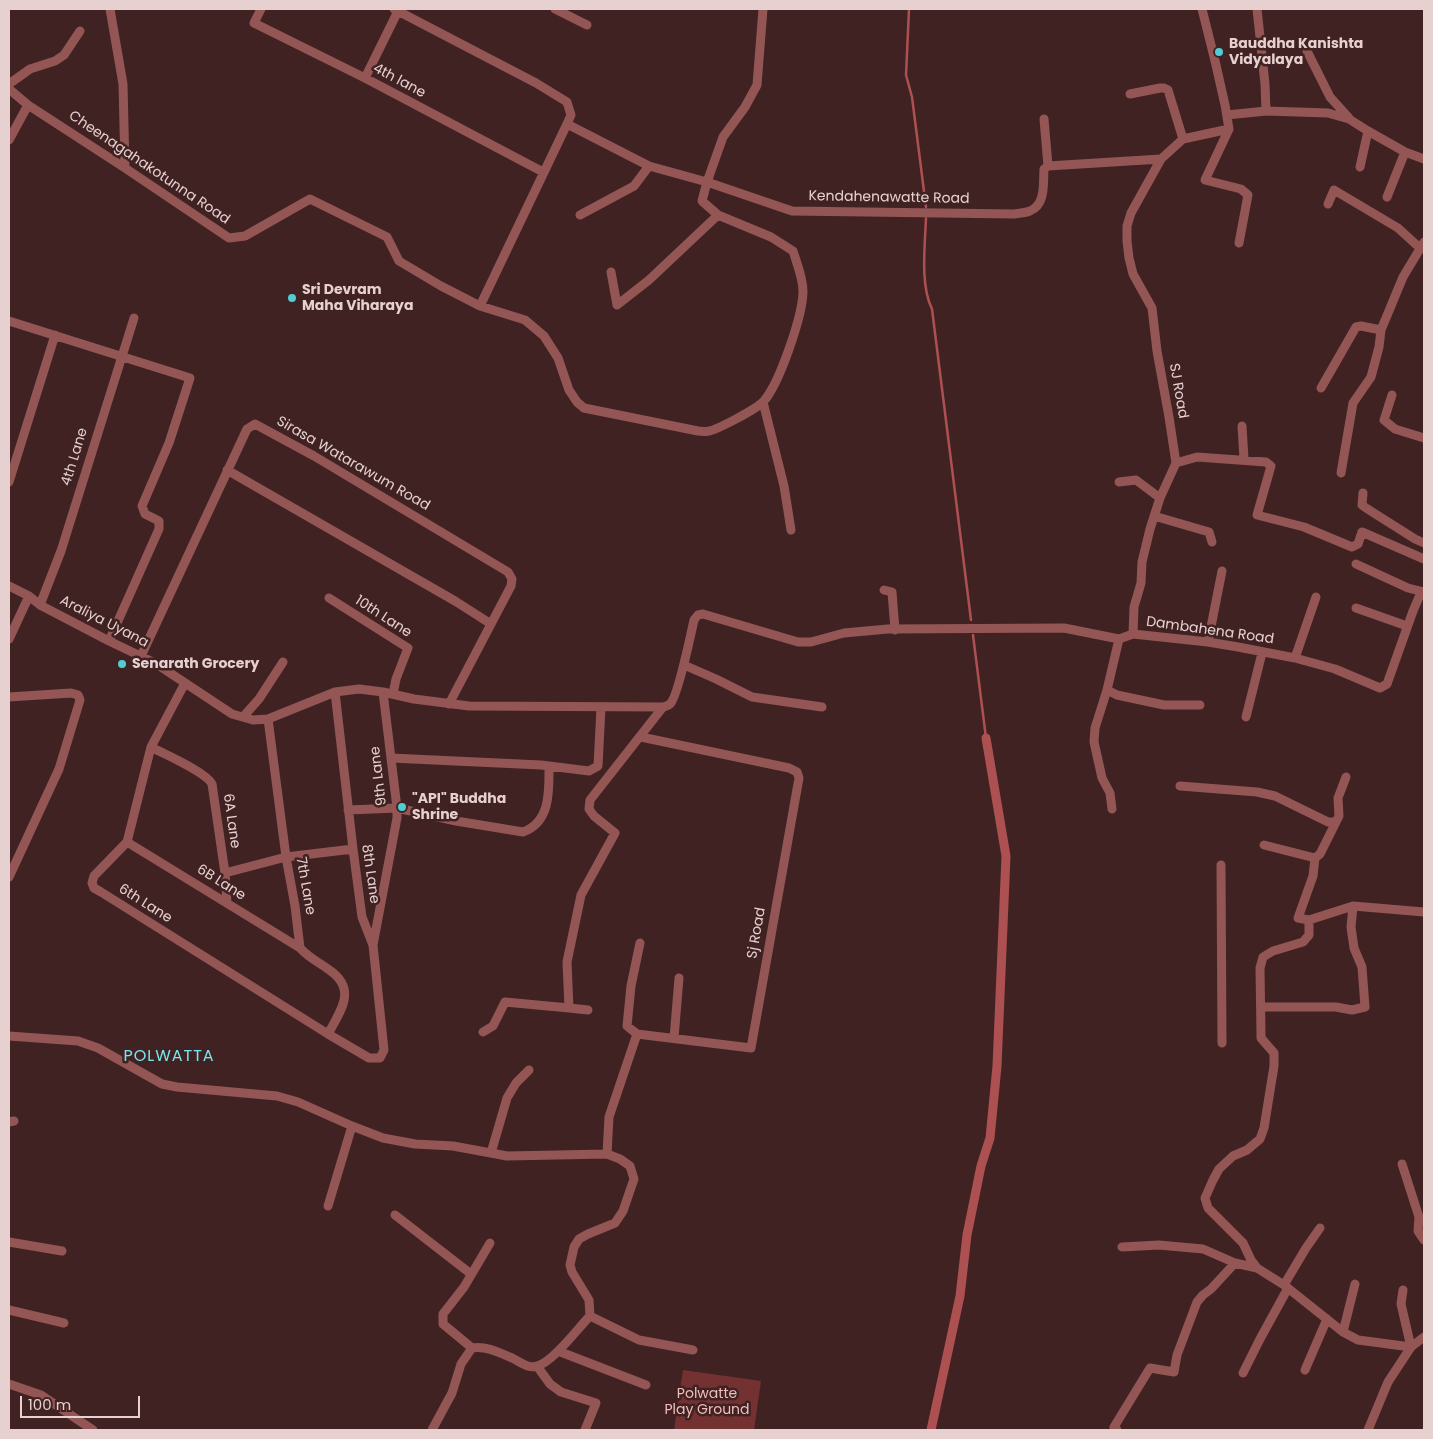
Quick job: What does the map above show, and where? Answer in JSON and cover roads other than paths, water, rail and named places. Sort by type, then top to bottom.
[{"type":"street","points":[[110,9],[123,84],[125,168]]},
{"type":"street","name":"4th lane","points":[[261,9],[254,23],[365,78],[543,172]]},
{"type":"street","points":[[365,78],[397,9],[536,83],[567,102],[571,114],[567,124],[480,306],[525,320],[544,336],[558,358],[569,390],[576,402],[584,408],[698,431],[710,431],[732,421],[763,402],[778,376],[791,344],[802,306],[803,289],[793,250],[771,238],[718,215],[702,201],[723,137],[745,107],[756,85],[763,9]]},
{"type":"street","points":[[555,9],[587,25]]},
{"type":"street","points":[[1202,9],[1229,129],[1205,180],[1241,189],[1248,195],[1239,243]]},
{"type":"street","points":[[1257,9],[1266,111]]},
{"type":"street","points":[[9,84],[30,69],[55,61],[64,55],[80,31]]},
{"type":"street","points":[[1307,51],[1330,97],[1349,119]]},
{"type":"street","points":[[1130,94],[1160,88],[1168,90],[1183,139]]},
{"type":"street","name":"Cheenagahakotunna Road","points":[[9,89],[28,105],[229,238],[245,236],[310,199],[387,237],[399,261],[480,306]]},
{"type":"street","points":[[9,140],[28,105]]},
{"type":"street","points":[[1227,115],[1266,111],[1328,113],[1349,119],[1405,152],[1424,159]]},
{"type":"street","points":[[1044,119],[1048,166],[1161,159],[1183,139],[1229,129]]},
{"type":"street","name":"Kendahenawatte Road","points":[[567,124],[649,166],[707,182],[792,210],[1014,214],[1029,211],[1039,205],[1042,198],[1044,169],[1048,166]]},
{"type":"street","points":[[1360,167],[1368,131]]},
{"type":"street","points":[[1388,197],[1405,152]]},
{"type":"street","name":"SJ Road","points":[[1161,159],[1131,213],[1127,226],[1129,258],[1133,274],[1152,308],[1157,351],[1176,464]]},
{"type":"street","points":[[580,215],[634,186],[649,166]]},
{"type":"street","points":[[1328,204],[1334,190],[1398,228],[1422,246],[1403,277],[1381,330],[1380,347],[1371,377],[1353,403],[1341,473]]},
{"type":"street","points":[[611,272],[617,305],[649,280],[718,215]]},
{"type":"street","name":"4th Lane","points":[[40,604],[61,551],[134,318]]},
{"type":"street","points":[[9,321],[190,378],[169,443],[142,506],[145,514],[159,521],[159,528],[109,641]]},
{"type":"street","points":[[1321,388],[1356,327],[1361,326],[1381,330]]},
{"type":"street","points":[[9,482],[55,335]]},
{"type":"street","points":[[1392,395],[1384,420],[1396,429],[1424,438]]},
{"type":"street","points":[[763,402],[784,486],[791,530]]},
{"type":"street","name":"Sirasa Watarawum Road","points":[[140,656],[247,429],[255,424],[314,456],[508,572],[512,579],[511,586],[449,704]]},
{"type":"street","points":[[1242,426],[1244,459]]},
{"type":"street","points":[[1133,634],[1134,608],[1141,583],[1142,562],[1160,498],[1176,464],[1197,457],[1244,459],[1266,462],[1271,466],[1257,515],[1304,527],[1352,547],[1358,544],[1362,532],[1424,559]]},
{"type":"street","points":[[227,470],[455,601],[491,624]]},
{"type":"street","points":[[1119,482],[1136,480],[1160,498]]},
{"type":"street","points":[[1363,492],[1362,505],[1415,540],[1424,543]]},
{"type":"street","points":[[1154,516],[1210,532],[1212,542]]},
{"type":"street","points":[[1356,564],[1408,588],[1424,592]]},
{"type":"street","points":[[1208,642],[1222,571]]},
{"type":"street","name":"Araliya Uyana","points":[[9,586],[109,641],[155,663],[232,714],[253,720],[268,719],[335,692],[359,689],[469,706],[663,707]]},
{"type":"street","points":[[884,590],[892,592],[895,630]]},
{"type":"street","name":"Dambahena Road","points":[[1119,639],[1133,634],[1208,642],[1295,658],[1336,668],[1380,688],[1387,684],[1419,597],[1424,592]]},
{"type":"street","points":[[9,639],[29,596]]},
{"type":"street","points":[[1295,658],[1316,597]]},
{"type":"street","name":"10th Lane","points":[[328,598],[408,648],[396,679],[393,694]]},
{"type":"street","points":[[1356,608],[1408,626]]},
{"type":"street","points":[[569,1008],[567,962],[581,895],[615,833],[594,816],[589,809],[590,800],[663,707],[671,704],[684,665],[694,620],[698,615],[703,614],[720,618],[798,642],[811,642],[844,633],[895,630],[1064,628],[1119,639],[1095,728],[1094,742],[1102,778],[1110,793],[1112,809]]},
{"type":"street","points":[[1246,717],[1262,653]]},
{"type":"street","points":[[243,717],[259,699],[283,662]]},
{"type":"street","points":[[684,665],[752,697],[822,707]]},
{"type":"street","name":"6th Lane","points":[[185,682],[151,747],[127,842],[92,879],[94,888],[328,1034],[369,1058],[380,1058]]},
{"type":"street","points":[[1106,690],[1117,695],[1164,705],[1200,705]]},
{"type":"street","name":"8th Lane","points":[[335,692],[362,917],[373,945],[384,1050],[380,1058]]},
{"type":"street","name":"9th Lane","points":[[373,945],[397,808],[383,692]]},
{"type":"street","points":[[9,697],[71,693],[78,695],[80,700],[59,768],[9,877]]},
{"type":"street","points":[[391,758],[549,766],[589,771],[598,766],[600,708]]},
{"type":"street","name":"7th Lane","points":[[268,719],[300,948]]},
{"type":"street","name":"Sj Road","points":[[637,1034],[751,1048],[799,778],[797,772],[789,768],[641,737]]},
{"type":"street","name":"6A Lane","points":[[151,747],[191,768],[210,780],[212,784],[225,874],[227,903]]},
{"type":"street","points":[[348,810],[397,808],[456,821],[523,832],[531,829],[544,813],[549,798],[549,766]]},
{"type":"street","points":[[1346,777],[1338,798],[1339,816],[1320,854],[1315,858],[1313,876],[1298,918],[1309,920],[1353,906],[1424,912]]},
{"type":"street","points":[[1180,786],[1257,792],[1275,796],[1328,822],[1336,822]]},
{"type":"street","name":"6B Lane","points":[[127,842],[300,948]]},
{"type":"street","points":[[1264,845],[1315,858]]},
{"type":"street","points":[[225,874],[286,857],[353,849]]},
{"type":"street","points":[[1221,865],[1222,1043]]},
{"type":"street","points":[[1261,1007],[1336,1007],[1352,1010],[1366,1007],[1362,967],[1354,948],[1351,928],[1353,906]]},
{"type":"street","points":[[1257,1268],[1243,1244],[1208,1208],[1206,1198],[1219,1169],[1233,1156],[1247,1150],[1260,1139],[1264,1128],[1274,1066],[1274,1053],[1262,1038],[1260,968],[1263,957],[1273,950],[1303,942],[1309,935],[1309,920]]},
{"type":"street","points":[[607,1154],[608,1117],[637,1034],[627,1026],[631,986],[640,943]]},
{"type":"street","points":[[300,948],[341,981],[345,990],[345,1000],[328,1034]]},
{"type":"street","points":[[674,1038],[679,978]]},
{"type":"street","points":[[483,1032],[492,1026],[505,1002],[588,1010]]},
{"type":"street","points":[[9,1036],[78,1041],[98,1048],[162,1084],[277,1096],[298,1102],[383,1138],[415,1144],[453,1146],[507,1156],[607,1154],[620,1159],[630,1166],[634,1179],[623,1211],[615,1222],[579,1239],[574,1247],[570,1265],[572,1272],[589,1300],[590,1316],[558,1351],[546,1362],[537,1366],[528,1366],[496,1350],[482,1347],[472,1348],[443,1324],[443,1314],[464,1287],[490,1243]]},
{"type":"street","points":[[491,1154],[507,1098],[516,1083],[528,1070]]},
{"type":"street","points":[[328,1206],[352,1126]]},
{"type":"street","points":[[1402,1164],[1422,1216],[1418,1231],[1424,1240]]},
{"type":"street","points":[[394,1215],[471,1274]]},
{"type":"street","points":[[1243,1373],[1306,1248],[1320,1228]]},
{"type":"street","points":[[9,1242],[62,1251]]},
{"type":"street","points":[[1122,1248],[1159,1245],[1203,1249],[1235,1263],[1257,1268],[1286,1286],[1343,1332],[1358,1340],[1410,1347]]},
{"type":"street","points":[[1117,1430],[1114,1427],[1150,1368],[1174,1372],[1177,1355],[1198,1302],[1235,1263]]},
{"type":"street","points":[[1343,1332],[1354,1284]]},
{"type":"street","points":[[1403,1290],[1401,1304],[1410,1347]]},
{"type":"street","points":[[9,1310],[64,1323]]},
{"type":"street","points":[[590,1316],[639,1340],[692,1350]]},
{"type":"street","points":[[1305,1370],[1327,1319]]},
{"type":"street","points":[[1368,1430],[1388,1382],[1410,1347],[1424,1337]]},
{"type":"street","points":[[432,1430],[452,1393],[461,1364],[472,1348]]},
{"type":"street","points":[[558,1351],[646,1385]]},
{"type":"street","points":[[537,1366],[550,1384],[561,1392],[596,1403],[585,1430]]},
{"type":"street","points":[[9,1384],[41,1395],[93,1430]]},
{"type":"waterway","points":[[909,9],[906,75],[912,97],[926,207]]},
{"type":"waterway","points":[[926,218],[924,265],[926,288],[932,309],[971,620]]},
{"type":"waterway","points":[[973,635],[986,738]]},
{"type":"waterway","points":[[931,1430],[960,1296],[967,1235],[981,1166],[990,1138],[997,1066],[1006,856],[986,738]]},
{"type":"place","name":"Bauddha Kanishta Vidyalaya","points":[[1219,52]]},
{"type":"place","name":"Sri Devram Maha Viharaya","points":[[292,298]]},
{"type":"place","name":"Senarath Grocery","points":[[122,664]]},
{"type":"place","name":"\"API\" Buddha Shrine","points":[[402,807]]},
{"type":"district","name":"POLWATTA","points":[[169,1057]]},
{"type":"park label","name":"Polwatte Play Ground","points":[[707,1402]]}]
